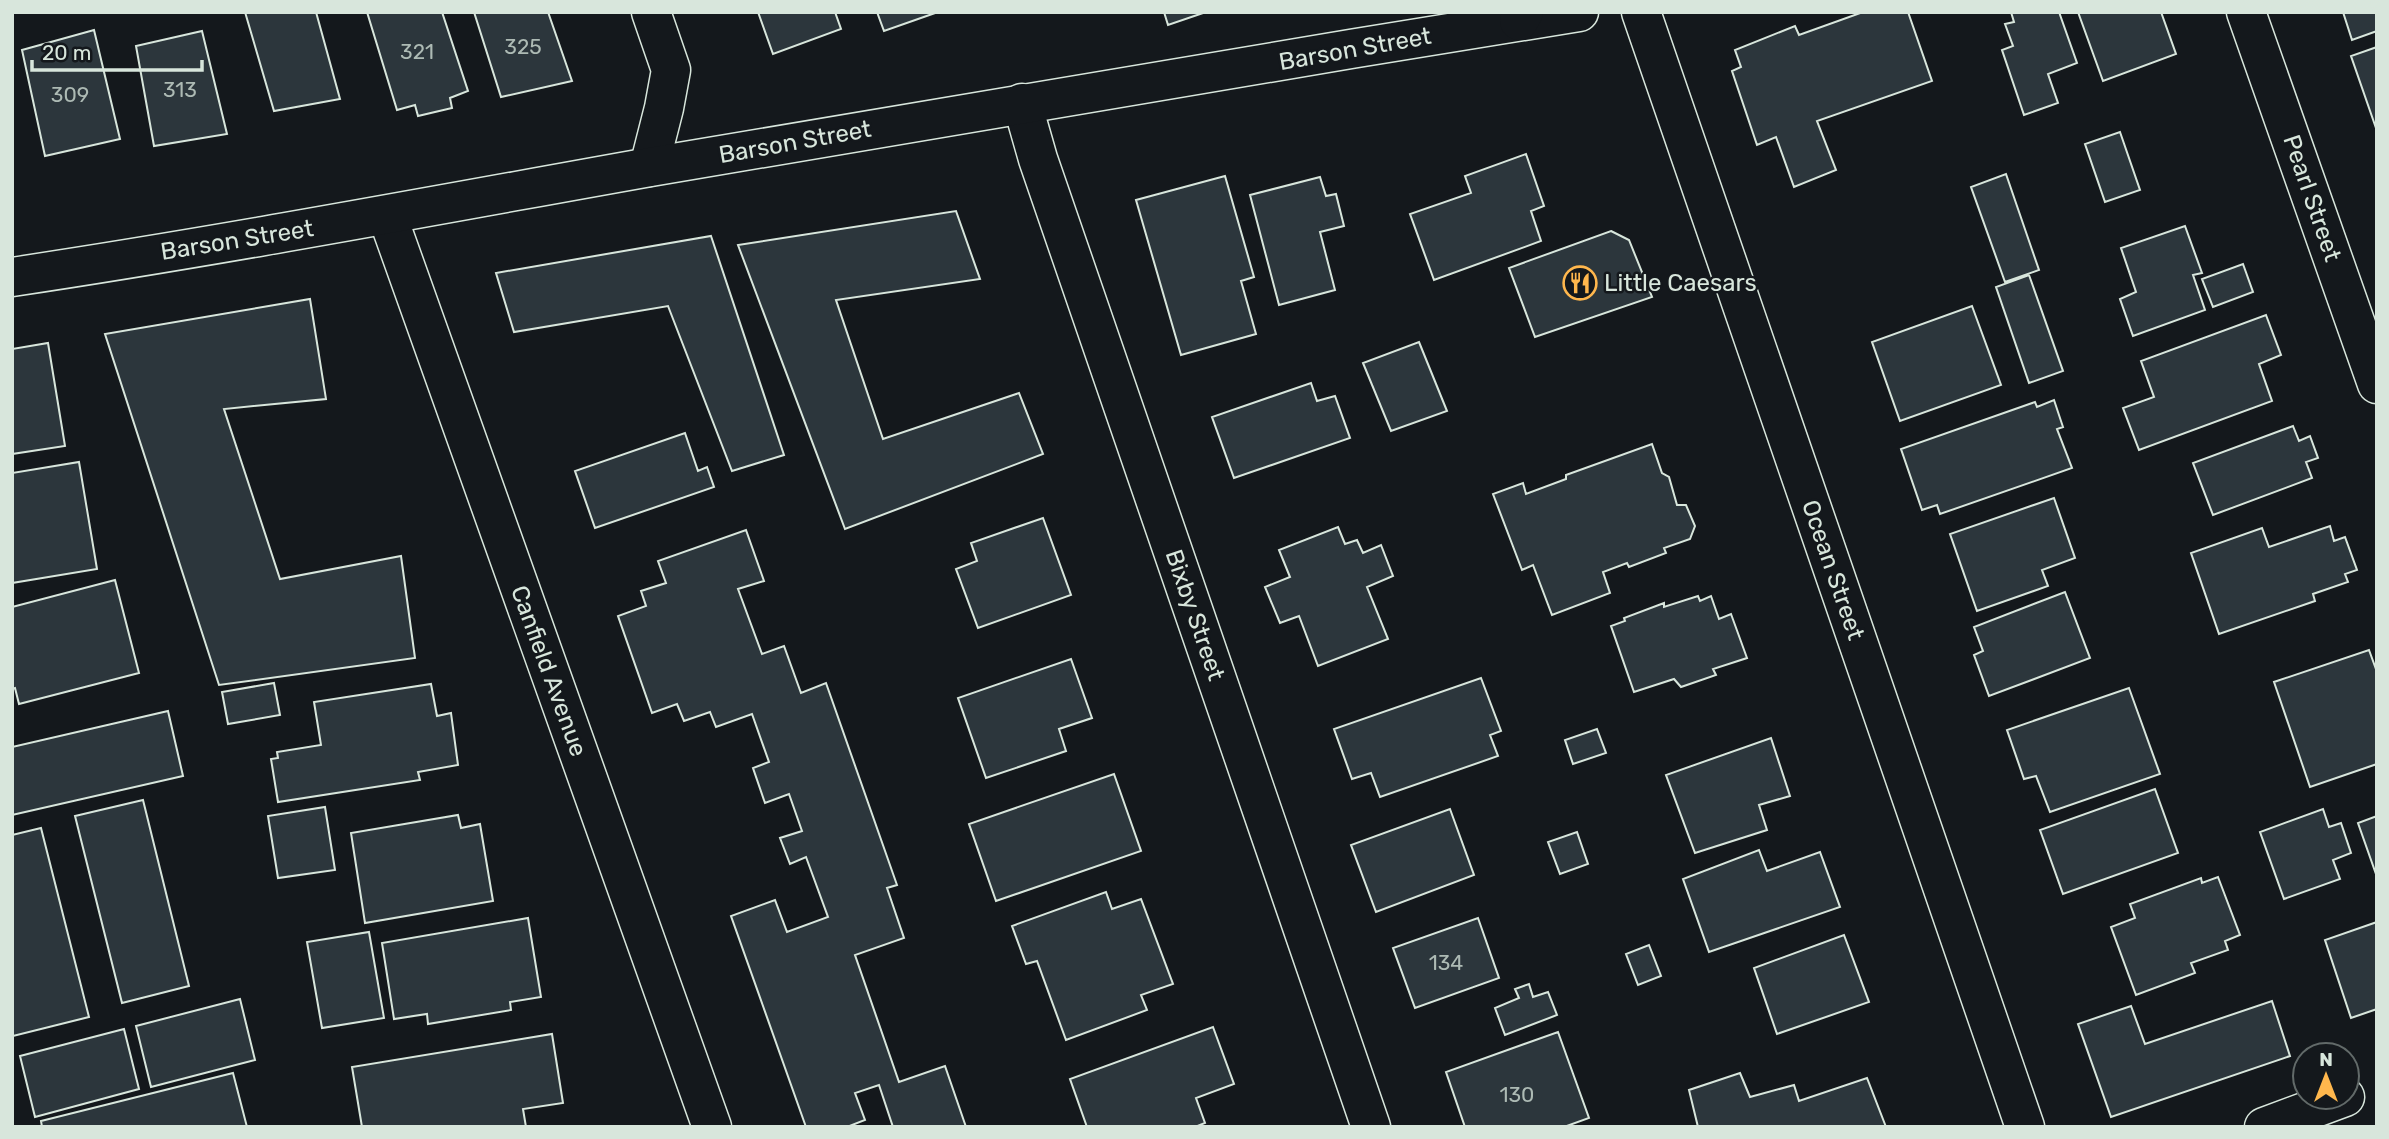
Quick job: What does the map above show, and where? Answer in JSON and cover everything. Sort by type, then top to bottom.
[{"type":"street","points":[[649,167],[671,70],[652,12]]},
{"type":"street","name":"Barson Street","points":[[12,277],[387,215],[1521,16],[1579,12]]},
{"type":"street","name":"Ocean Street","points":[[1641,12],[2025,1127]]},
{"type":"street","name":"Pearl Street","points":[[2246,12],[2377,384]]},
{"type":"street","name":"Bixby Street","points":[[1022,103],[1038,159],[1371,1127]]},
{"type":"street","name":"Canfield Avenue","points":[[387,215],[712,1127]]},
{"type":"street","points":[[2263,1127],[2307,1111]]},
{"type":"building","points":[[245,12],[316,12],[340,99],[274,111]]},
{"type":"building","points":[[367,12],[442,12],[468,91],[450,98],[452,108],[418,116],[415,105],[397,110]]},
{"type":"building","points":[[474,12],[548,12],[572,81],[501,97]]},
{"type":"building","points":[[758,12],[835,12],[841,29],[773,54]]},
{"type":"building","points":[[877,12],[938,12],[884,31]]},
{"type":"building","points":[[1164,12],[1206,12],[1168,25]]},
{"type":"building","points":[[1863,12],[1908,12],[1932,81],[1817,121],[1836,170],[1794,187],[1776,137],[1757,145],[1732,71],[1741,67],[1735,50],[1795,26],[1799,35]]},
{"type":"building","points":[[2011,12],[2059,12],[2077,63],[2048,74],[2058,103],[2024,115],[2002,50],[2013,46],[2005,24],[2014,22]]},
{"type":"building","points":[[2078,12],[2161,12],[2176,54],[2103,81]]},
{"type":"building","points":[[2343,12],[2377,12],[2377,31],[2352,40]]},
{"type":"building","points":[[94,30],[120,139],[45,156],[22,50]]},
{"type":"building","points":[[202,31],[227,134],[154,146],[136,46]]},
{"type":"building","points":[[2377,47],[2377,131],[2351,56]]},
{"type":"building","points":[[2120,132],[2140,190],[2105,202],[2085,144]]},
{"type":"building","points":[[1526,154],[1544,206],[1531,211],[1541,241],[1434,280],[1410,214],[1471,193],[1465,176]]},
{"type":"building","points":[[2006,174],[2039,270],[2005,282],[1971,187]]},
{"type":"building","points":[[1225,176],[1254,277],[1241,281],[1256,334],[1181,355],[1136,200]]},
{"type":"building","points":[[1320,177],[1326,196],[1336,194],[1344,226],[1320,232],[1335,290],[1279,305],[1250,195]]},
{"type":"building","points":[[956,211],[980,279],[836,300],[883,439],[1019,393],[1043,454],[845,529],[738,245]]},
{"type":"building","points":[[2185,226],[2202,273],[2193,275],[2205,310],[2133,336],[2120,299],[2136,292],[2121,248]]},
{"type":"building","name":"Little Caesars","points":[[1611,231],[1629,240],[1652,297],[1535,337],[1509,268]]},
{"type":"building","points":[[711,236],[784,455],[732,471],[668,306],[514,332],[496,273]]},
{"type":"building","points":[[2243,264],[2253,292],[2213,307],[2202,279]]},
{"type":"building","points":[[2029,275],[2063,371],[2029,383],[1996,287]]},
{"type":"building","points":[[310,299],[326,399],[224,409],[280,579],[401,556],[415,658],[219,685],[105,334]]},
{"type":"building","points":[[1972,306],[2001,385],[1900,421],[1872,342]]},
{"type":"building","points":[[2266,315],[2281,355],[2259,364],[2272,401],[2139,450],[2123,408],[2154,397],[2141,361]]},
{"type":"building","points":[[1419,342],[1447,411],[1391,431],[1363,363]]},
{"type":"building","points":[[48,343],[65,446],[12,454],[12,349]]},
{"type":"building","points":[[1311,383],[1317,401],[1335,396],[1350,438],[1234,478],[1212,417]]},
{"type":"building","points":[[2054,400],[2063,427],[2057,429],[2072,468],[1940,514],[1937,505],[1922,510],[1901,449],[2035,402],[2037,407]]},
{"type":"building","points":[[2293,426],[2299,441],[2310,436],[2318,458],[2306,462],[2312,478],[2213,515],[2193,463]]},
{"type":"building","points":[[685,433],[698,471],[707,467],[714,487],[595,528],[575,471]]},
{"type":"building","points":[[1652,444],[1662,473],[1669,477],[1677,505],[1686,505],[1695,526],[1690,539],[1664,548],[1666,553],[1629,567],[1627,563],[1603,572],[1610,593],[1552,615],[1533,565],[1522,570],[1493,494],[1523,483],[1526,494],[1566,479],[1566,475]]},
{"type":"building","points":[[79,462],[97,569],[12,583],[12,473]]},
{"type":"building","points":[[2054,498],[2075,558],[2042,570],[2048,586],[1977,611],[1950,534]]},
{"type":"building","points":[[1043,518],[1071,595],[978,628],[956,569],[977,561],[971,543]]},
{"type":"building","points":[[2330,526],[2334,541],[2345,537],[2357,570],[2345,574],[2348,582],[2313,594],[2315,601],[2219,634],[2191,553],[2262,528],[2269,547]]},
{"type":"building","points":[[1338,527],[1345,544],[1357,540],[1363,553],[1381,545],[1393,576],[1367,587],[1388,639],[1318,666],[1299,616],[1280,623],[1265,587],[1290,577],[1279,550]]},
{"type":"building","points":[[746,530],[764,581],[738,589],[762,654],[784,646],[801,693],[826,683],[897,885],[887,888],[904,938],[855,955],[899,1082],[945,1066],[966,1127],[893,1127],[879,1085],[855,1093],[865,1120],[847,1127],[806,1127],[731,916],[775,900],[787,932],[828,917],[806,857],[790,864],[780,838],[802,831],[789,794],[765,803],[753,768],[769,762],[752,714],[716,727],[710,712],[684,721],[677,704],[652,713],[618,616],[646,606],[641,591],[666,583],[658,561]]},
{"type":"building","points":[[115,580],[139,673],[19,704],[15,688],[12,689],[12,607]]},
{"type":"building","points":[[2065,592],[2090,658],[1989,696],[1974,655],[1983,651],[1974,627]]},
{"type":"building","points":[[1698,596],[1700,601],[1711,596],[1719,619],[1731,614],[1747,658],[1713,669],[1716,675],[1681,687],[1674,679],[1634,692],[1611,626],[1625,621],[1624,618],[1664,603],[1664,607]]},
{"type":"building","points":[[2369,650],[2377,672],[2377,764],[2310,787],[2274,682]]},
{"type":"building","points":[[1071,659],[1092,718],[1059,729],[1066,751],[986,778],[958,698]]},
{"type":"building","points":[[1481,678],[1501,731],[1490,735],[1498,756],[1380,797],[1371,773],[1352,779],[1334,729]]},
{"type":"building","points":[[274,683],[280,715],[228,724],[222,692]]},
{"type":"building","points":[[431,684],[437,716],[451,713],[458,765],[418,772],[420,780],[278,802],[271,759],[278,758],[277,752],[321,745],[314,702]]},
{"type":"building","points":[[2129,688],[2160,774],[2050,812],[2036,776],[2024,779],[2007,730]]},
{"type":"building","points":[[168,711],[183,776],[12,815],[12,747]]},
{"type":"building","points":[[1597,729],[1606,753],[1573,764],[1565,740]]},
{"type":"building","points":[[1771,738],[1790,796],[1759,805],[1767,830],[1695,853],[1666,775]]},
{"type":"building","points":[[1114,774],[1141,851],[996,901],[969,824]]},
{"type":"building","points":[[2155,789],[2178,853],[2063,894],[2040,830]]},
{"type":"building","points":[[143,800],[189,986],[122,1003],[75,816]]},
{"type":"building","points":[[325,807],[335,870],[278,878],[268,816]]},
{"type":"building","points":[[1450,809],[1474,875],[1376,912],[1351,845]]},
{"type":"building","points":[[2323,809],[2329,827],[2341,823],[2351,853],[2333,860],[2340,879],[2284,899],[2260,832]]},
{"type":"building","points":[[458,815],[461,828],[480,824],[493,901],[365,923],[351,833]]},
{"type":"building","points":[[2377,816],[2377,877],[2358,823]]},
{"type":"building","points":[[41,828],[89,1017],[13,1036],[12,835]]},
{"type":"building","points":[[1577,832],[1588,864],[1560,874],[1548,842]]},
{"type":"building","points":[[1759,850],[1767,871],[1820,852],[1840,907],[1709,952],[1683,879]]},
{"type":"building","points":[[2218,877],[2240,935],[2225,941],[2228,950],[2191,963],[2195,973],[2136,995],[2111,927],[2135,918],[2130,904],[2201,878],[2202,883]]},
{"type":"building","points":[[1106,892],[1112,909],[1141,899],[1173,984],[1141,995],[1147,1010],[1066,1040],[1037,961],[1026,964],[1012,926]]},
{"type":"building","points":[[528,918],[541,997],[510,1002],[511,1010],[428,1024],[427,1014],[394,1019],[382,943]]},
{"type":"building","points":[[1478,918],[1499,978],[1415,1008],[1393,948]]},
{"type":"building","points":[[2377,922],[2377,1009],[2351,1018],[2325,940]]},
{"type":"building","points":[[369,932],[384,1018],[322,1028],[307,942]]},
{"type":"building","points":[[1844,935],[1869,1002],[1777,1034],[1754,968]]},
{"type":"building","points":[[1649,945],[1661,976],[1638,985],[1626,954]]},
{"type":"building","points":[[1529,984],[1533,997],[1548,992],[1557,1015],[1505,1035],[1495,1008],[1519,998],[1515,989]]},
{"type":"building","points":[[240,999],[255,1060],[151,1087],[136,1026]]},
{"type":"building","points":[[2272,1001],[2290,1056],[2111,1117],[2078,1024],[2131,1006],[2145,1044]]},
{"type":"building","points":[[1213,1027],[1234,1084],[1196,1098],[1205,1123],[1195,1127],[1087,1127],[1070,1079]]},
{"type":"building","points":[[124,1029],[139,1089],[35,1117],[20,1056]]},
{"type":"building","points":[[1558,1032],[1589,1118],[1564,1127],[1465,1127],[1446,1072]]},
{"type":"building","points":[[552,1034],[563,1103],[523,1109],[526,1127],[362,1127],[352,1067]]},
{"type":"building","points":[[233,1073],[247,1127],[42,1127],[41,1121]]},
{"type":"building","points":[[1740,1073],[1750,1097],[1794,1085],[1799,1101],[1867,1078],[1886,1127],[1698,1127],[1689,1090]]},
{"type":"place","name":"Little Caesars","points":[[1580,283]]}]
